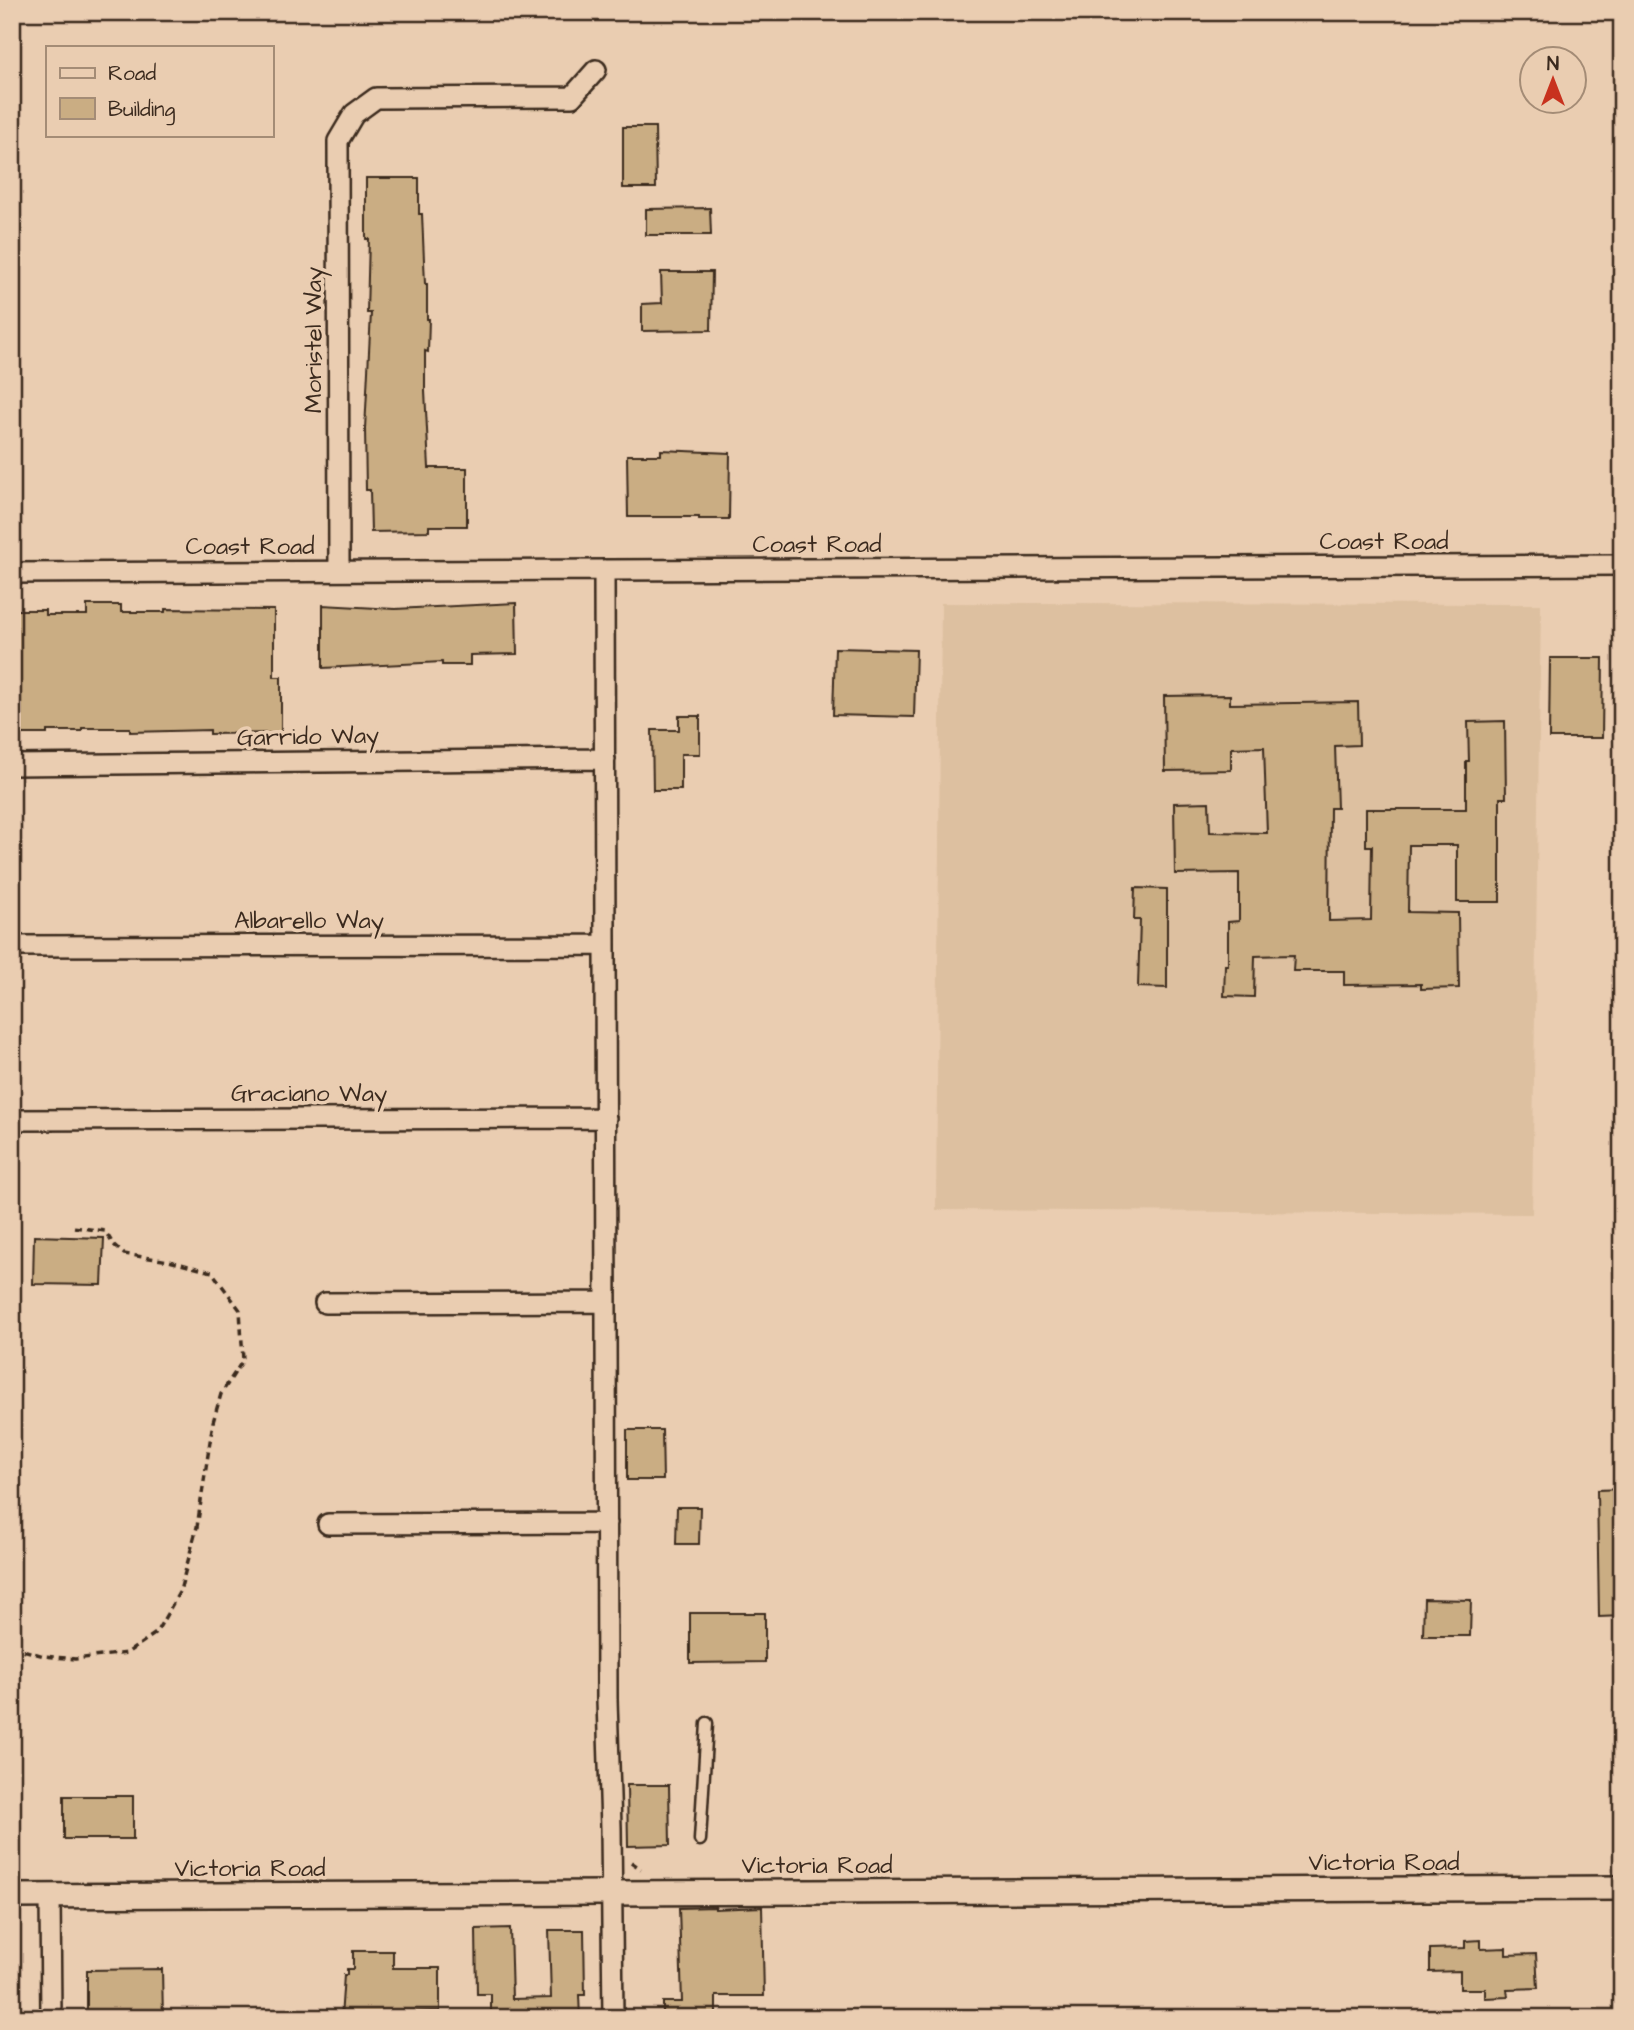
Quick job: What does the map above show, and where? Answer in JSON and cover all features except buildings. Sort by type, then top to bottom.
[{"type":"street","name":"Moristel Way","points":[[339,571],[338,141],[355,114],[376,98],[572,97],[596,70]]},
{"type":"street","name":"Coast Road","points":[[12,573],[1622,565]]},
{"type":"street","points":[[604,570],[607,1700],[612,2018]]},
{"type":"street","name":"Garrido Way","points":[[12,765],[605,759]]},
{"type":"street","name":"Albarello Way","points":[[12,946],[605,945]]},
{"type":"street","name":"Graciano Way","points":[[12,1120],[606,1118]]},
{"type":"street","points":[[325,1303],[606,1303]]},
{"type":"street","points":[[328,1524],[607,1523]]},
{"type":"street","name":"Victoria Road","points":[[12,1896],[1622,1888]]},
{"type":"street","points":[[50,1896],[51,2018]]},
{"type":"lane","points":[[701,1840],[707,1723]]},
{"type":"path","points":[[12,1647],[44,1656],[75,1659],[127,1653],[156,1633],[180,1591],[194,1540],[213,1422],[222,1394],[243,1360],[240,1310],[212,1272],[169,1261],[124,1254],[113,1244],[105,1231],[73,1227]]},
{"type":"path","points":[[627,1858],[641,1869]]},
{"type":"shaded area","points":[[941,603],[1541,604],[1532,1214],[936,1210]]}]
